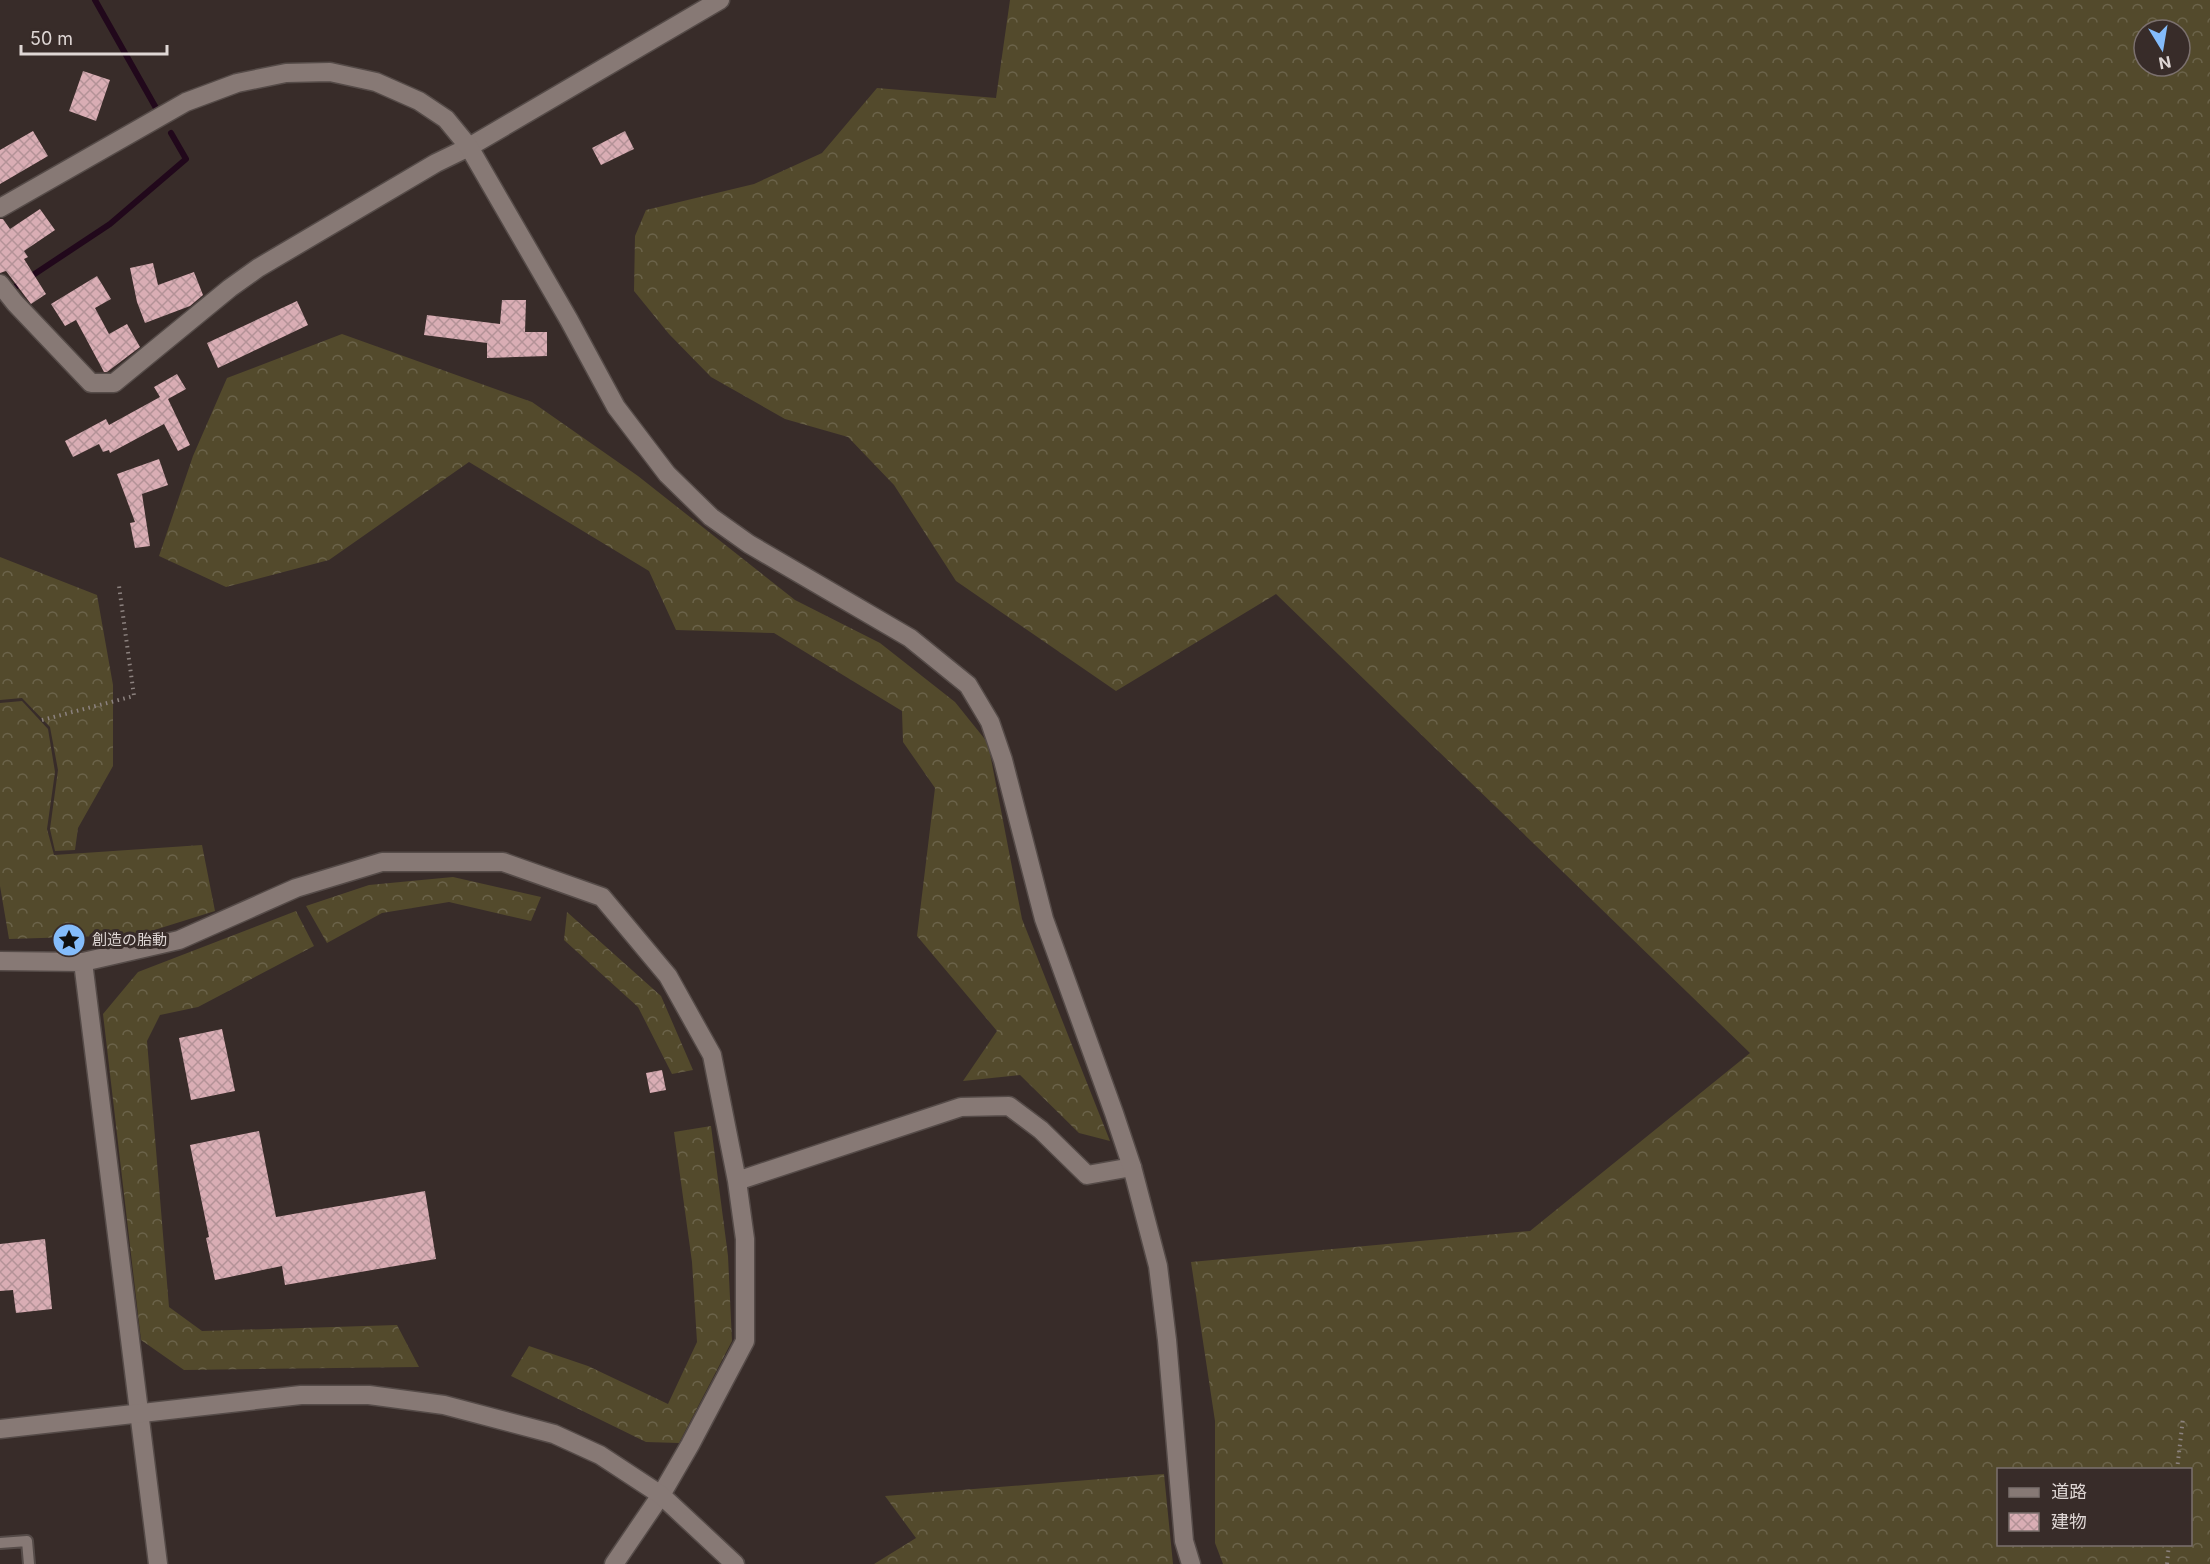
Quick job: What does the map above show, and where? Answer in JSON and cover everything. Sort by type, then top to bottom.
[{"type":"street","points":[[5,290],[91,383],[114,383],[230,288],[258,268],[720,0]]},
{"type":"street","points":[[0,208],[186,102],[237,83],[286,73],[330,72],[376,82],[419,100],[446,119],[470,147],[616,406],[667,474],[711,517],[748,544],[910,638],[968,685],[994,732],[1020,820],[1044,919],[1132,1167],[1158,1266],[1167,1340],[1184,1541],[1191,1564]]},
{"type":"street","points":[[0,961],[83,962],[179,940],[296,888],[382,862],[503,862],[602,897],[668,976],[712,1055],[737,1181],[745,1239],[745,1341],[661,1495],[614,1564]]},
{"type":"street","points":[[83,962],[158,1564]]},
{"type":"street","points":[[737,1181],[961,1107],[1009,1106],[1041,1130],[1087,1175],[1132,1167]]},
{"type":"street","points":[[0,1429],[301,1395],[369,1395],[444,1405],[554,1434],[600,1455],[661,1495],[735,1564]]},
{"type":"lane","points":[[0,1544],[27,1541],[29,1564]]},
{"type":"path","points":[[42,720],[134,696],[119,586]]},
{"type":"path","points":[[2177,1468],[2183,1418]]},
{"type":"path","points":[[2167,1564],[2169,1546]]},
{"type":"green space","points":[[1010,0],[2210,0],[2210,1564],[1223,1564],[1215,1543],[1215,1421],[1191,1262],[1530,1231],[1750,1053],[1276,594],[1116,691],[956,581],[894,485],[848,437],[785,419],[711,377],[669,334],[634,291],[635,236],[646,210],[754,184],[822,153],[877,88],[996,98]]},
{"type":"green space","points":[[342,334],[532,402],[638,476],[795,600],[880,643],[955,702],[988,743],[1022,919],[1110,1141],[1079,1133],[1020,1075],[963,1081],[997,1031],[917,936],[935,788],[903,742],[902,711],[774,633],[676,630],[649,571],[469,462],[329,560],[226,587],[159,556],[193,456],[227,378]]},
{"type":"green space","points":[[0,557],[97,595],[113,685],[113,766],[78,828],[75,850],[55,851],[50,829],[58,770],[50,727],[22,698],[0,700]]},
{"type":"green space","points":[[22,701],[48,729],[55,772],[47,829],[54,855],[202,845],[215,911],[148,932],[105,936],[9,939],[0,886],[0,703]]},
{"type":"green space","points":[[453,877],[541,897],[531,921],[449,902],[382,913],[327,943],[306,906],[369,885]]},
{"type":"green space","points":[[296,911],[314,946],[198,1007],[160,1015],[147,1041],[169,1307],[202,1331],[397,1325],[419,1367],[184,1370],[141,1340],[103,1014],[138,972]]},
{"type":"green space","points":[[567,912],[661,996],[693,1070],[672,1074],[638,1007],[564,940]]},
{"type":"green space","points":[[711,1126],[728,1256],[732,1341],[679,1443],[646,1442],[511,1376],[529,1346],[588,1366],[668,1404],[697,1342],[692,1262],[674,1132]]},
{"type":"green space","points":[[1164,1474],[1173,1564],[874,1564],[916,1538],[885,1496]]},
{"type":"building","points":[[83,71],[110,80],[96,121],[69,111]]},
{"type":"building","points":[[33,131],[48,156],[0,184],[0,150]]},
{"type":"building","points":[[625,131],[634,149],[601,165],[592,148]]},
{"type":"building","points":[[40,209],[55,230],[24,251],[28,257],[24,259],[46,294],[31,304],[6,271],[0,273],[0,219],[3,219],[10,229]]},
{"type":"building","points":[[153,263],[158,285],[194,272],[203,295],[190,306],[145,323],[137,302],[130,268]]},
{"type":"building","points":[[97,276],[111,299],[95,308],[109,334],[127,324],[140,347],[107,372],[104,372],[76,320],[65,326],[51,304]]},
{"type":"building","points":[[502,300],[526,300],[525,332],[547,332],[547,356],[487,358],[487,343],[424,335],[427,315],[500,324]]},
{"type":"building","points":[[297,301],[308,325],[218,368],[207,343]]},
{"type":"building","points":[[177,374],[186,389],[168,399],[190,445],[178,451],[164,424],[110,453],[109,450],[103,452],[99,444],[73,457],[65,441],[106,419],[109,425],[160,397],[154,387]]},
{"type":"building","points":[[159,459],[168,485],[142,494],[150,546],[135,548],[130,523],[135,522],[117,474]]},
{"type":"building","points":[[222,1029],[235,1091],[191,1100],[179,1038]]},
{"type":"building","points":[[662,1070],[666,1090],[650,1093],[646,1073]]},
{"type":"building","points":[[259,1131],[276,1217],[425,1191],[436,1259],[285,1285],[282,1266],[215,1280],[206,1238],[209,1237],[190,1145]]},
{"type":"building","points":[[45,1239],[52,1309],[16,1313],[13,1290],[0,1291],[0,1244]]},
{"type":"waterway","points":[[95,0],[156,108]]},
{"type":"waterway","points":[[9,291],[110,224],[186,159],[171,133]]},
{"type":"place","name":"創造の胎動","points":[[69,940]]}]
